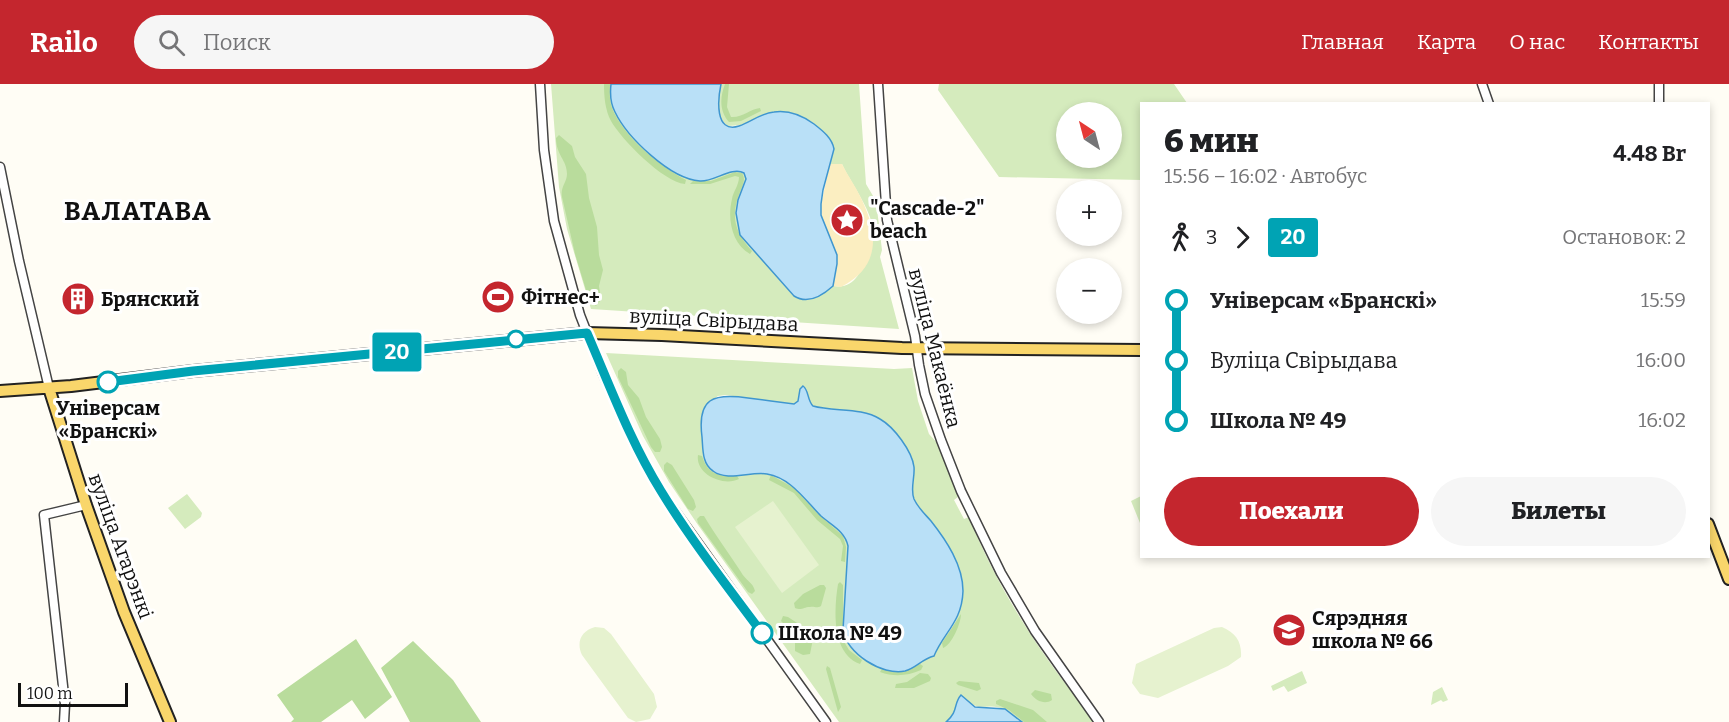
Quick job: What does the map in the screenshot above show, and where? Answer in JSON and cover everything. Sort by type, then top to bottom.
[{"type":"main road","name":"вуліца Свірыдава","points":[[0,391],[49,388],[193,371],[587,333],[918,348],[1140,350]]},
{"type":"main road","name":"вуліца Агарэнкі","points":[[49,388],[86,505],[124,612],[170,722]]},
{"type":"main road","points":[[1710,529],[1729,579]]},
{"type":"street","points":[[540,84],[544,150],[554,221],[580,315],[607,385],[660,490],[826,722]]},
{"type":"street","name":"вуліца Макаёнка","points":[[878,84],[887,220],[918,348],[925,394],[961,491],[1001,573],[1035,631],[1099,722]]},
{"type":"street","points":[[1482,84],[1488,102]]},
{"type":"street","points":[[1659,84],[1659,102]]},
{"type":"street","name":"вуліца Агарэнкі","points":[[0,167],[49,388]]},
{"type":"street","points":[[64,722],[65,704],[44,515],[86,505]]},
{"type":"green space","points":[[551,84],[611,84],[611,101],[618,117],[648,152],[673,172],[740,171],[744,173],[746,179],[736,213],[740,235],[797,298],[819,296],[833,286],[849,284],[854,280],[862,268],[872,232],[871,220],[842,164],[830,164],[834,149],[830,140],[813,124],[768,113],[741,125],[728,126],[721,118],[720,112],[721,84],[859,84],[866,184],[876,201],[882,250],[880,257],[899,329],[591,309],[567,229],[559,187]]},
{"type":"green space","points":[[604,84],[610,84],[612,108],[624,129],[643,149],[686,180],[685,184],[666,176],[655,168],[616,129],[605,103]]},
{"type":"green space","points":[[725,84],[729,84],[727,107],[731,117],[760,108],[761,111],[741,121],[729,122],[723,113],[721,104]]},
{"type":"green space","points":[[939,84],[1174,84],[1186,102],[1140,102],[1140,180],[999,177],[938,90]]},
{"type":"green space","points":[[559,135],[572,146],[575,157],[586,174],[603,270],[599,286],[601,300],[596,306],[589,300],[575,254],[562,197],[567,174],[556,144],[556,138]]},
{"type":"green space","points":[[735,172],[742,173],[744,180],[735,209],[736,224],[738,231],[752,251],[750,254],[739,244],[731,223],[731,207],[739,177],[735,176],[710,184],[690,184],[693,181],[711,181]]},
{"type":"green space","points":[[606,353],[894,369],[912,368],[918,401],[929,434],[940,446],[958,497],[954,500],[964,519],[969,517],[994,572],[1024,624],[1058,674],[1096,722],[1022,722],[1004,709],[977,706],[961,695],[953,714],[946,722],[839,722],[698,525],[669,482],[643,436]],"holes":[[[800,388],[806,388],[809,402],[813,406],[865,413],[886,423],[897,435],[907,449],[913,464],[915,501],[943,537],[958,567],[962,588],[956,621],[939,645],[935,655],[923,659],[906,670],[887,670],[867,661],[858,655],[846,639],[843,630],[848,546],[841,533],[821,516],[796,489],[784,481],[773,476],[704,460],[701,427],[708,403],[718,396],[725,395],[794,404],[798,401]]]},
{"type":"green space","points":[[621,368],[626,372],[628,385],[639,398],[646,417],[660,439],[662,447],[660,452],[655,452],[651,447],[618,377],[618,371]]},
{"type":"green space","points":[[698,455],[702,456],[711,471],[725,476],[737,476],[739,479],[725,481],[711,477],[701,468]]},
{"type":"green space","points":[[667,462],[672,465],[694,500],[696,507],[693,511],[688,509],[664,471],[664,465]]},
{"type":"green space","points":[[771,475],[794,488],[843,536],[846,547],[845,562],[841,561],[843,546],[840,539],[817,520],[794,493],[769,480]]},
{"type":"green space","points":[[187,494],[202,513],[201,517],[185,529],[168,508]]},
{"type":"green space","points":[[1140,496],[1140,523],[1131,501]]},
{"type":"green space","points":[[773,501],[819,565],[782,593],[735,527]]},
{"type":"green space","points":[[704,516],[743,575],[753,585],[755,591],[752,594],[748,592],[698,523],[697,519]]},
{"type":"green space","points":[[840,582],[843,585],[843,640],[849,650],[862,660],[860,664],[844,650],[839,640],[836,606]]},
{"type":"green space","points":[[820,585],[826,588],[821,606],[795,608],[794,603],[803,594]]},
{"type":"green space","points":[[961,614],[950,643],[943,648],[942,643]]},
{"type":"green space","points":[[783,616],[814,634],[810,654],[803,655],[795,651],[795,643],[804,642],[806,638],[803,634],[790,630],[781,621]]},
{"type":"green space","points":[[595,627],[604,628],[611,634],[654,694],[657,707],[650,719],[636,722],[628,718],[582,655],[581,638],[586,631]]},
{"type":"green space","points":[[1222,627],[1234,635],[1240,647],[1241,657],[1228,666],[1158,698],[1140,694],[1132,683],[1136,664],[1214,628]]},
{"type":"green space","points":[[356,639],[392,697],[365,719],[352,700],[321,722],[291,722],[294,719],[277,695]]},
{"type":"green space","points":[[413,641],[453,680],[481,722],[410,722],[381,668]]},
{"type":"green space","points":[[920,664],[923,666],[921,670],[906,675],[890,675],[880,672],[882,669],[904,672]]},
{"type":"green space","points":[[827,666],[830,668],[841,707],[838,712],[826,669]]},
{"type":"green space","points":[[1302,671],[1307,683],[1288,692],[1284,686],[1273,691],[1271,686]]},
{"type":"green space","points":[[920,673],[928,674],[930,681],[914,688],[895,688],[896,684],[907,682]]},
{"type":"green space","points":[[959,681],[979,683],[981,689],[977,691],[958,685],[956,683]]},
{"type":"green space","points":[[1442,687],[1448,700],[1443,702],[1441,700],[1431,705],[1433,692]]},
{"type":"green space","points":[[1035,690],[1051,694],[1052,700],[1044,702],[1035,699],[1031,694]]},
{"type":"green space","points":[[1000,699],[1033,710],[1047,722],[1024,722],[1009,710],[996,704],[996,701]]},
{"type":"sand","name":"\"Cascade-2\" beach","points":[[830,164],[842,164],[866,209],[873,235],[873,247],[864,269],[841,287],[833,286],[837,255],[821,215],[821,204]]},
{"type":"water","points":[[611,84],[721,84],[719,106],[725,125],[739,126],[765,114],[785,112],[805,118],[824,132],[834,149],[821,204],[821,215],[837,255],[833,286],[820,296],[810,299],[804,300],[794,296],[740,235],[736,213],[746,179],[744,173],[734,171],[700,181],[676,173],[663,165],[639,144],[621,122],[612,105]]},
{"type":"water","points":[[803,386],[813,406],[873,415],[896,433],[913,461],[914,499],[942,536],[957,562],[963,591],[956,619],[934,656],[909,670],[896,672],[876,666],[858,654],[846,639],[843,630],[848,546],[841,532],[821,516],[797,490],[776,476],[754,474],[725,476],[709,468],[705,460],[701,424],[705,406],[710,401],[725,396],[794,404],[798,401],[800,389]]},
{"type":"water","points":[[961,695],[975,707],[1005,709],[1022,722],[946,722],[953,714]]},
{"type":"bus line","name":"20","points":[[108,382],[193,371],[587,333],[603,375],[636,446],[660,490],[762,633]]},
{"type":"place","name":"\"Cascade-2\" beach","points":[[847,220]]},
{"type":"place","name":"Фітнес+","points":[[498,297]]},
{"type":"place","name":"Брянский","points":[[78,299]]},
{"type":"place","name":"Універсам «Бранскі»","points":[[108,382]]},
{"type":"place","name":"Сярэдняя школа № 66","points":[[1289,630]]},
{"type":"place","name":"Школа № 49","points":[[762,633]]},
{"type":"district","name":"ВАЛАТАВА","points":[[138,211]]}]
